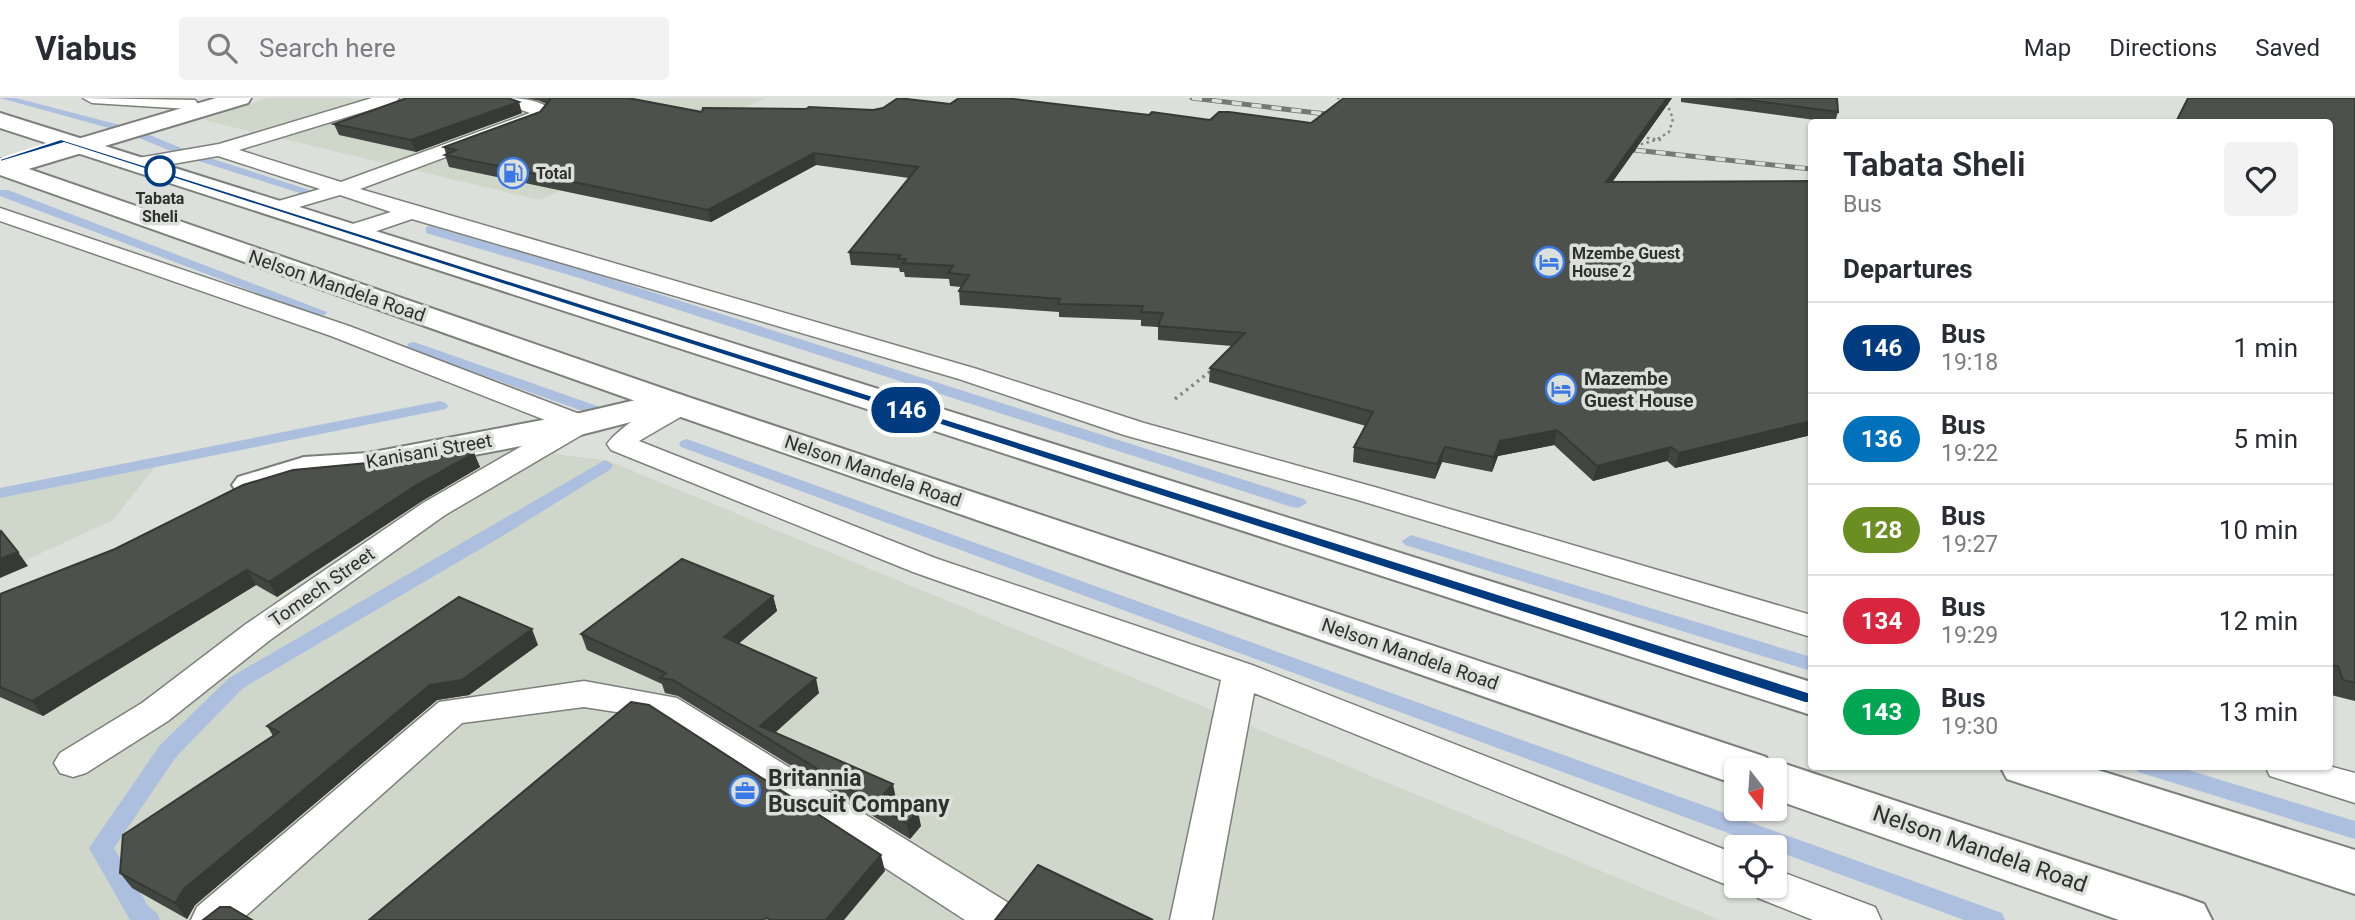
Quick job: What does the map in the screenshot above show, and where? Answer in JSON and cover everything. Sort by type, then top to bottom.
[{"type":"main road","points":[[72,143],[240,98]]},
{"type":"main road","points":[[2,165],[199,101]]},
{"type":"main road","points":[[0,120],[1808,698]]},
{"type":"main road","name":"Nelson Mandela Road","points":[[2,165],[675,404],[1724,761]]},
{"type":"main road","name":"Kanisani Street","points":[[214,501],[237,489],[304,468],[368,464],[675,404]]},
{"type":"main road","points":[[2036,770],[2355,872]]},
{"type":"main road","name":"Nelson Mandela Road","points":[[1787,783],[2185,920]]},
{"type":"lane","points":[[92,98],[199,101]]},
{"type":"lane","points":[[138,164],[207,150],[220,150],[390,98]]},
{"type":"lane","points":[[275,208],[344,188],[536,117],[541,110],[506,98]]},
{"type":"lane","points":[[220,150],[412,212],[968,374],[1134,429],[1368,494],[1808,625]]},
{"type":"lane","points":[[351,232],[412,212]]},
{"type":"lane","points":[[0,214],[340,331],[580,424]]},
{"type":"lane","points":[[675,404],[621,444],[923,565],[1240,674],[1724,866]]},
{"type":"lane","name":"Tomech Street","points":[[73,763],[155,712],[258,632],[434,509],[580,424]]},
{"type":"lane","points":[[1191,920],[1240,674]]},
{"type":"lane","points":[[212,920],[453,711],[584,694],[664,707],[1000,920]]},
{"type":"lane","points":[[2296,770],[2355,788]]},
{"type":"lane","points":[[1787,891],[1860,920]]},
{"type":"path","points":[[1337,98],[1350,100]]},
{"type":"path","points":[[1625,149],[1661,140],[1670,132],[1675,122],[1673,110],[1665,98]]},
{"type":"path","points":[[1634,136],[1661,140]]},
{"type":"path","points":[[1134,429],[1217,366]]},
{"type":"shaded area","name":"Total","points":[[268,98],[766,98],[540,200],[203,120]]},
{"type":"shaded area","points":[[488,451],[548,453],[609,461],[1720,920],[0,920],[0,605],[274,482]]},
{"type":"shaded area","points":[[155,467],[113,520],[0,572],[0,493]]},
{"type":"building","points":[[407,98],[508,98],[519,102],[411,140],[334,124]]},
{"type":"building","points":[[549,98],[628,98],[702,112],[703,108],[809,107],[873,110],[883,108],[898,98],[950,104],[959,98],[1005,98],[1210,120],[1219,112],[1229,112],[1311,123],[1344,98],[1667,98],[1606,182],[1808,181],[1808,422],[1679,453],[1671,447],[1597,466],[1557,430],[1500,441],[1494,457],[1445,447],[1437,464],[1354,447],[1373,412],[1210,368],[1245,333],[1158,326],[1163,313],[1141,312],[1143,306],[1058,304],[1060,299],[959,291],[969,275],[948,273],[953,266],[903,263],[906,259],[898,259],[900,255],[849,252],[918,167],[814,153],[708,210],[445,155],[456,150],[444,147],[540,112]]},
{"type":"building","points":[[1734,98],[1837,98],[1838,112]]},
{"type":"building","points":[[2188,98],[2355,98],[2355,683],[2343,680],[2338,666],[2333,665],[2333,119],[2178,119]]},
{"type":"building","points":[[474,453],[415,486],[269,582],[247,570],[32,701],[0,687],[0,594],[115,549],[243,485],[293,470]]},
{"type":"building","points":[[0,532],[18,552],[0,559]]},
{"type":"building","points":[[682,559],[773,596],[724,637],[816,678],[760,726],[893,784],[883,795],[918,811],[907,824],[673,680],[660,678],[666,673],[581,634]]},
{"type":"building","points":[[459,597],[532,629],[462,680],[430,685],[184,889],[175,903],[120,873],[123,835],[279,732],[267,726]]},
{"type":"building","points":[[631,702],[649,705],[881,855],[826,920],[369,920]]},
{"type":"building","points":[[1038,865],[1153,920],[995,920]]},
{"type":"building","points":[[220,907],[230,907],[252,920],[203,920]]},
{"type":"waterway","points":[[4,98],[131,131],[187,154],[313,193]]},
{"type":"waterway","points":[[4,193],[320,312]]},
{"type":"waterway","points":[[430,230],[584,275],[1298,503]]},
{"type":"waterway","points":[[414,346],[594,410]]},
{"type":"waterway","points":[[0,493],[440,406]]},
{"type":"waterway","points":[[687,444],[1993,920]]},
{"type":"waterway","points":[[148,920],[139,913],[101,848],[168,751],[236,683],[488,537],[605,465]]},
{"type":"waterway","points":[[1411,541],[1808,663]]},
{"type":"waterway","points":[[2159,770],[2355,830]]},
{"type":"railway","points":[[1192,98],[1342,116]]},
{"type":"railway","points":[[1616,148],[1808,169]]},
{"type":"bus line","name":"146","points":[[0,159],[64,140],[1808,698]]},
{"type":"place","name":"Tabata Sheli","points":[[160,171]]},
{"type":"place","name":"Total","points":[[513,173]]},
{"type":"place","name":"Mzembe Guest House 2","points":[[1549,262]]},
{"type":"place","name":"Mazembe Guest House","points":[[1561,389]]},
{"type":"place","name":"Britannia Buscuit Company","points":[[745,791]]}]
